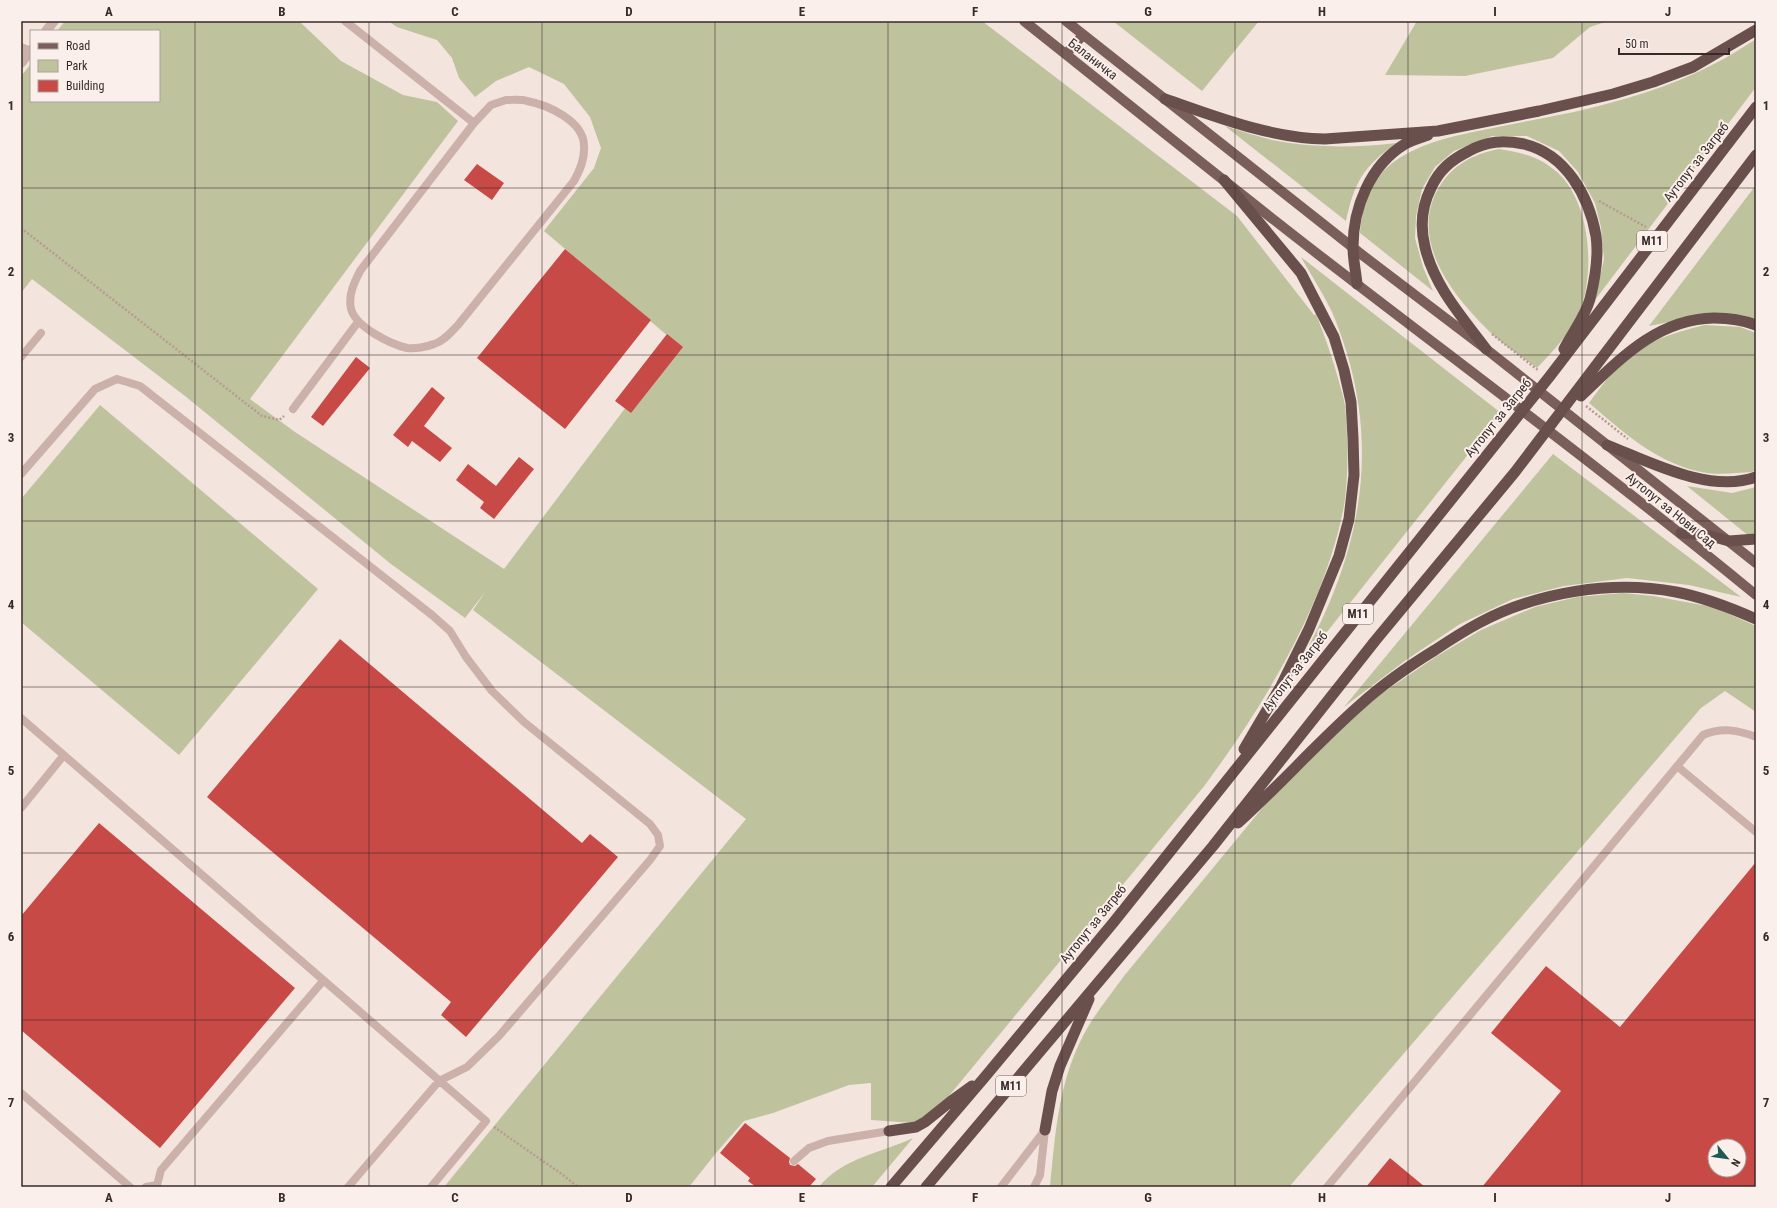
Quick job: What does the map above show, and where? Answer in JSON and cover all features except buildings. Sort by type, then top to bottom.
[{"type":"highway","points":[[1165,99],[1264,131],[1310,139],[1438,131],[1539,111],[1613,94],[1653,82],[1694,67],[1756,30]]},
{"type":"highway","name":"Аутопут за Загреб","points":[[891,1187],[1113,923],[1416,542],[1493,448],[1546,375],[1756,108]]},
{"type":"highway","points":[[1357,284],[1353,248],[1354,227],[1365,190],[1376,172],[1389,156],[1406,143],[1438,131]]},
{"type":"highway","points":[[1486,349],[1443,290],[1431,266],[1424,246],[1422,227],[1423,209],[1435,179],[1446,166],[1458,156],[1480,145],[1491,142],[1518,143],[1533,146],[1547,153],[1568,171],[1584,197],[1592,218],[1596,236],[1596,266],[1590,300],[1582,318],[1546,375]]},
{"type":"highway","name":"M11","points":[[926,1187],[1095,984],[1213,846],[1375,642],[1515,472],[1756,155]]},
{"type":"highway","points":[[1224,180],[1301,273],[1334,337],[1344,370],[1351,402],[1354,475],[1349,519],[1339,556],[1308,629],[1281,686],[1225,782]]},
{"type":"highway","points":[[1554,421],[1632,349],[1648,337],[1663,329],[1696,320],[1725,318],[1756,325]]},
{"type":"highway","points":[[1607,445],[1691,477],[1720,481],[1738,481],[1756,477]]},
{"type":"highway","points":[[1681,533],[1707,536],[1729,541],[1756,539]]},
{"type":"highway","points":[[1213,846],[1262,801],[1319,742],[1361,704],[1410,666],[1462,632],[1497,614],[1557,596],[1604,588],[1647,588],[1676,592],[1697,597],[1756,619]]},
{"type":"highway","points":[[1045,1130],[1052,1091],[1060,1066],[1095,984]]},
{"type":"highway","points":[[890,1132],[916,1127],[926,1122],[950,1102],[984,1078]]},
{"type":"main road","name":"Баланичка","points":[[1024,21],[1357,284]]},
{"type":"main road","name":"Баланичка","points":[[1066,21],[1353,248]]},
{"type":"main road","points":[[1066,54],[1083,35]]},
{"type":"main road","name":"Аутопут за Нови Сад","points":[[1353,248],[1486,349],[1756,563]]},
{"type":"main road","name":"Аутопут за Нови Сад","points":[[1357,284],[1569,445],[1681,533],[1756,595]]},
{"type":"street","points":[[47,30],[54,21]]},
{"type":"street","points":[[21,62],[27,50]]},
{"type":"lane","points":[[345,21],[474,123]]},
{"type":"lane","points":[[506,100],[526,100],[551,108],[574,124],[581,133],[584,145],[583,158],[574,181],[458,325],[435,344],[408,348],[381,337],[358,322],[351,309],[350,294],[353,283],[360,271],[474,123],[491,105],[506,100]]},
{"type":"lane","points":[[293,409],[358,322]]},
{"type":"lane","points":[[21,357],[41,333]]},
{"type":"lane","points":[[21,474],[95,389],[116,379],[140,386],[432,615],[450,631],[466,657],[492,691],[524,722],[650,824],[658,835],[660,846],[650,860],[499,1036],[467,1067],[439,1081],[348,1187]]},
{"type":"lane","points":[[21,718],[486,1121],[432,1187]]},
{"type":"lane","points":[[1327,1187],[1703,735],[1713,731],[1739,731],[1756,737]]},
{"type":"lane","points":[[21,808],[64,755]]},
{"type":"lane","points":[[1676,766],[1756,832]]},
{"type":"lane","points":[[146,1187],[157,1186],[160,1170],[324,981]]},
{"type":"lane","points":[[21,1093],[130,1187]]},
{"type":"lane","points":[[1001,1187],[1045,1130]]},
{"type":"lane","points":[[1034,1187],[1040,1176],[1045,1130]]},
{"type":"lane","points":[[794,1161],[809,1148],[828,1141],[890,1132]]},
{"type":"path","points":[[1598,200],[1646,227]]},
{"type":"path","points":[[21,228],[262,416],[279,420],[293,409]]},
{"type":"path","points":[[1490,333],[1546,375]]},
{"type":"path","points":[[1580,402],[1633,443]]},
{"type":"path","points":[[502,1133],[578,1187]]},
{"type":"green space","points":[[65,21],[299,21],[341,61],[403,95],[437,102],[458,121],[250,399],[295,432],[504,569],[675,342],[544,231],[594,168],[601,148],[590,117],[564,84],[529,67],[496,81],[475,97],[459,78],[452,58],[437,40],[397,27],[388,21],[982,21],[1237,216],[1314,315],[1316,314],[1337,373],[1345,403],[1347,473],[1343,511],[1334,548],[1306,620],[1288,655],[1269,689],[1227,755],[1205,785],[939,1108],[914,1123],[871,1120],[871,1083],[849,1085],[773,1113],[744,1121],[689,1187],[444,1187],[746,819],[473,610],[486,591],[465,618],[391,564],[185,396],[32,279],[21,293],[21,76],[30,65],[30,102],[160,102],[160,30],[58,30]]},
{"type":"green space","points":[[1113,21],[1259,21],[1202,91]]},
{"type":"green space","points":[[1417,21],[1608,21],[1590,27],[1553,58],[1465,76],[1385,75]]},
{"type":"green space","points":[[1756,39],[1756,87],[1595,300],[1604,259],[1601,227],[1595,203],[1578,172],[1559,151],[1527,136],[1492,136],[1454,151],[1435,167],[1422,189],[1416,216],[1415,238],[1423,267],[1433,291],[1360,233],[1361,221],[1367,200],[1376,181],[1391,164],[1411,151],[1454,136],[1574,112],[1646,92],[1680,80],[1697,72]]},
{"type":"green space","points":[[1225,126],[1272,140],[1303,145],[1366,146],[1397,143],[1376,159],[1362,176],[1353,196],[1346,221]]},
{"type":"green space","points":[[1499,149],[1530,156],[1544,162],[1557,172],[1569,186],[1578,204],[1588,245],[1586,287],[1581,307],[1574,323],[1566,335],[1537,368],[1497,338],[1459,298],[1447,281],[1438,264],[1431,245],[1429,227],[1431,208],[1438,189],[1450,173],[1464,162],[1480,154]]},
{"type":"green space","points":[[1756,185],[1756,319],[1737,314],[1694,317],[1649,326]]},
{"type":"green space","points":[[1301,257],[1501,413],[1292,676],[1316,632],[1336,588],[1350,543],[1359,498],[1362,453],[1359,407],[1349,360],[1332,312]]},
{"type":"green space","points":[[1705,325],[1740,327],[1756,333],[1756,470],[1752,472],[1724,474],[1704,473],[1666,460],[1626,434],[1589,403],[1615,369],[1634,352],[1657,340]]},
{"type":"green space","points":[[100,405],[318,589],[179,755],[21,622],[21,499]]},
{"type":"green space","points":[[1553,454],[1741,597],[1689,585],[1627,578],[1564,586],[1513,599],[1460,624],[1406,660],[1344,707]]},
{"type":"green space","points":[[1687,486],[1732,493],[1756,487],[1756,534],[1749,536]]},
{"type":"green space","points":[[1623,593],[1653,596],[1713,607],[1756,626],[1756,712],[1725,691],[1701,708],[1289,1187],[1050,1187],[1056,1131],[1062,1094],[1073,1057],[1090,1023],[1124,976],[1283,783],[1378,696],[1437,656],[1481,630],[1535,607],[1577,597]]},
{"type":"green space","points":[[913,1138],[872,1187],[819,1187],[828,1177],[850,1163]]}]
